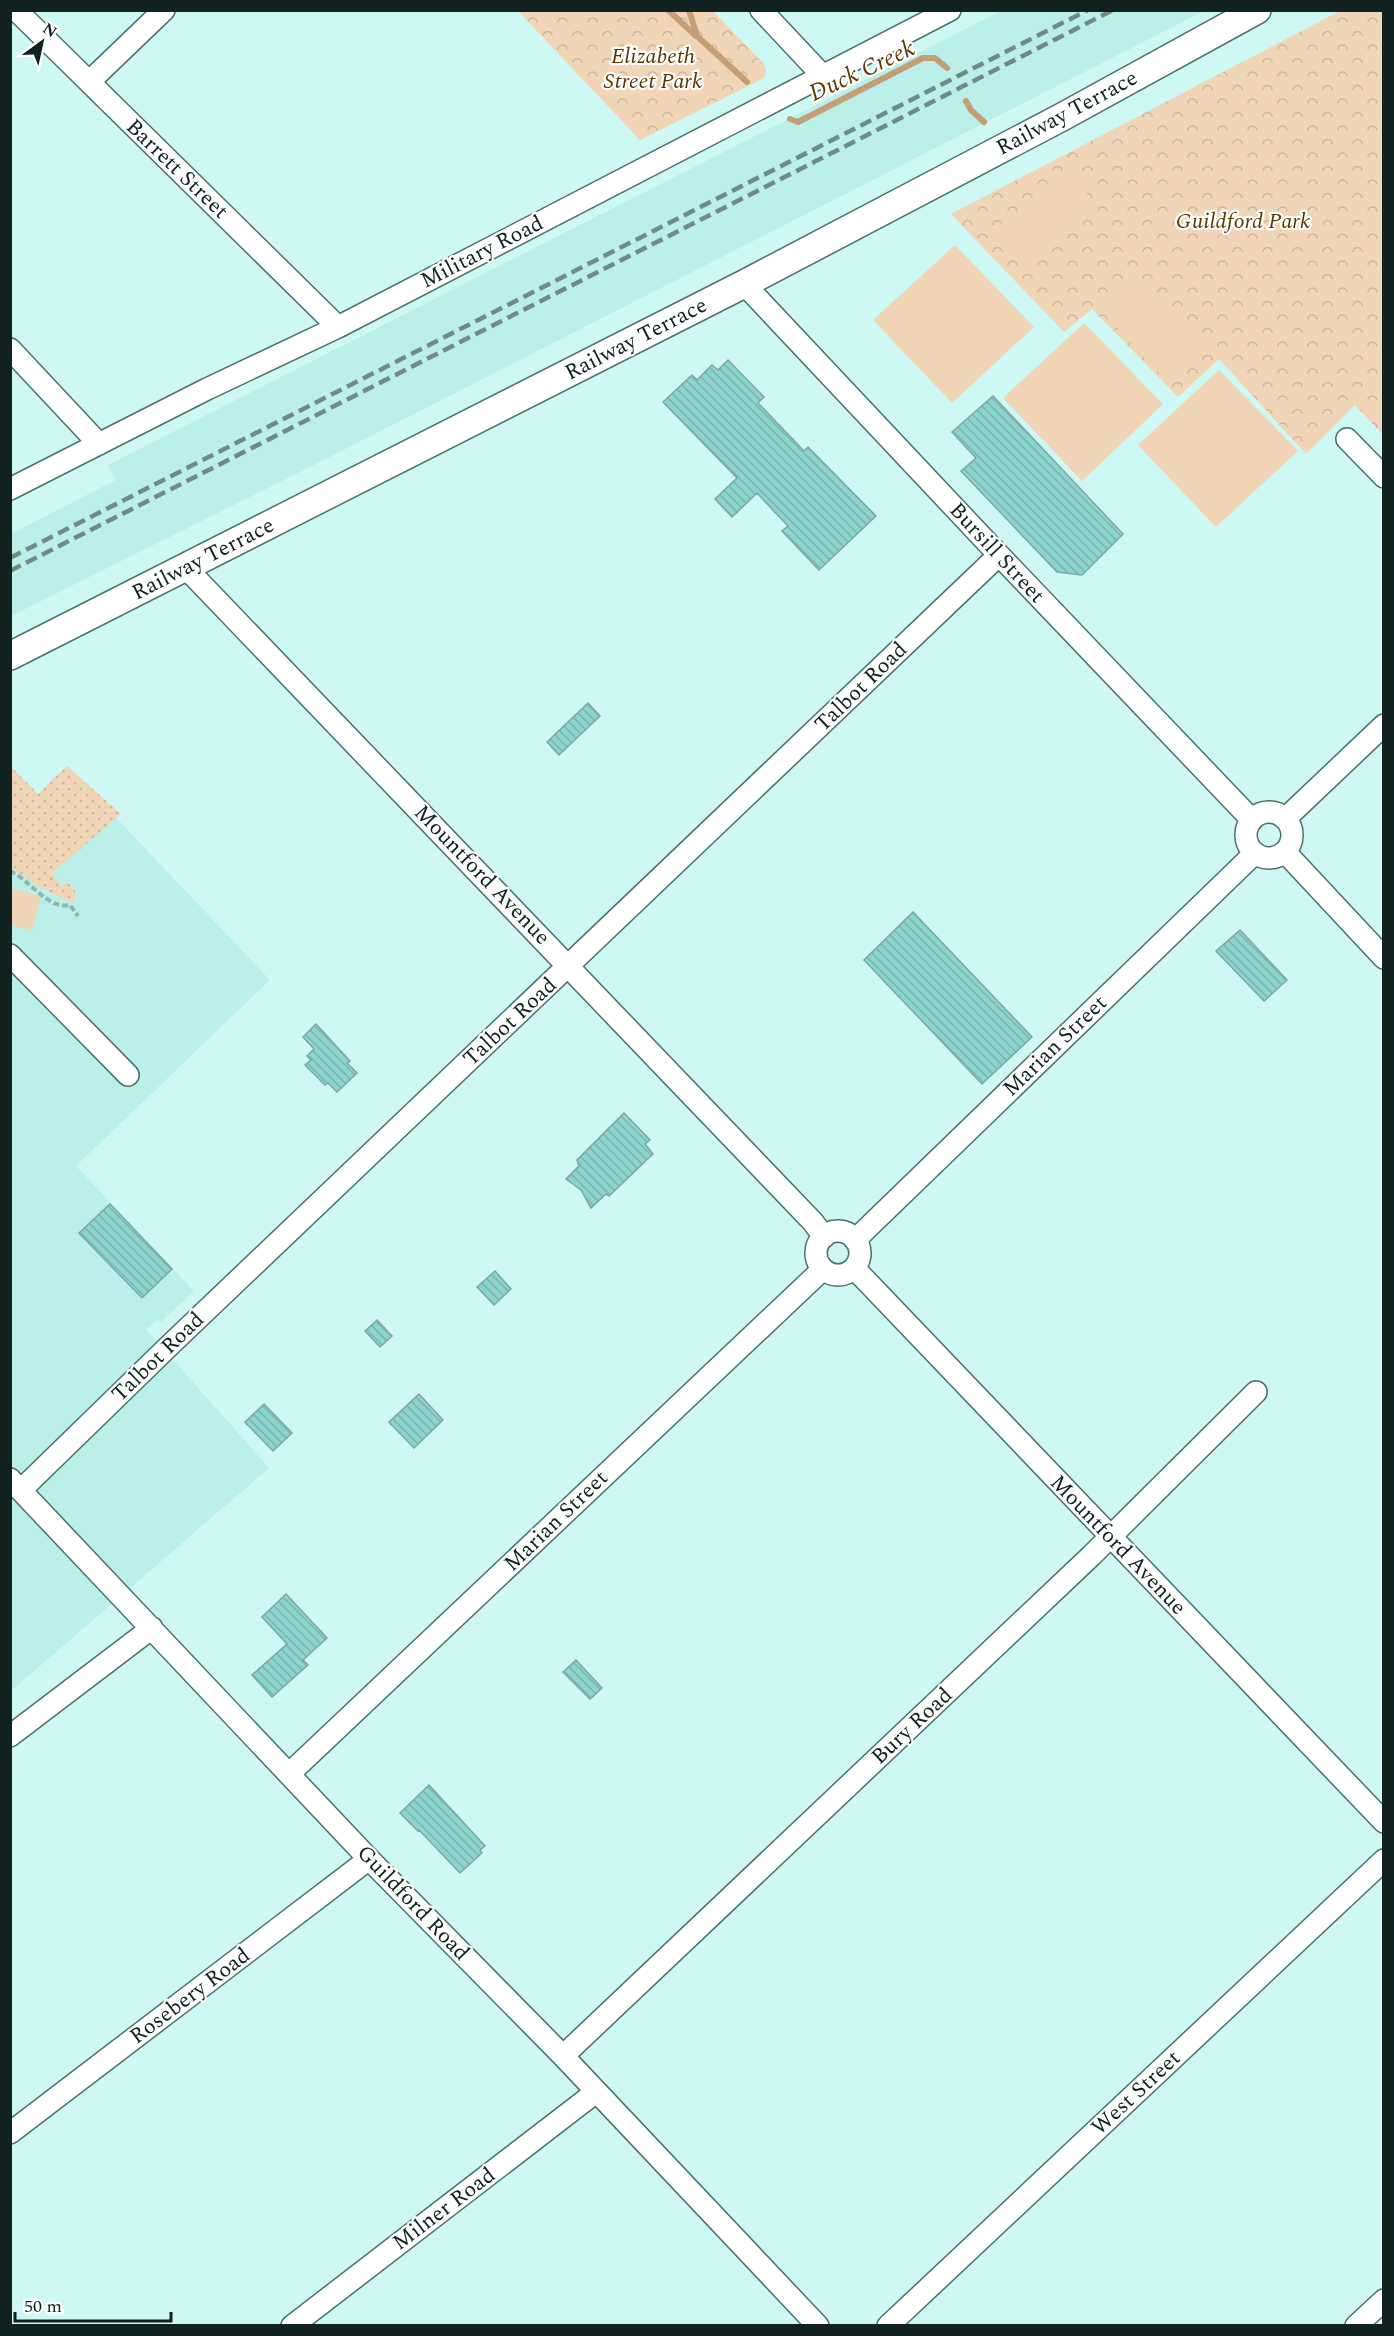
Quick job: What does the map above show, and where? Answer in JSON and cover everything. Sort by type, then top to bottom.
[{"type":"main road","name":"Railway Terrace","points":[[10,656],[744,284],[1062,117],[1257,10]]},
{"type":"street","name":"Barrett Street","points":[[16,10],[338,327]]},
{"type":"street","points":[[89,82],[164,10]]},
{"type":"street","points":[[761,10],[822,75]]},
{"type":"street","name":"Military Road","points":[[10,489],[207,389],[338,327],[950,10]]},
{"type":"street","name":"Bursill Street","points":[[744,284],[1252,820]]},
{"type":"street","points":[[10,349],[99,444]]},
{"type":"street","points":[[1347,440],[1383,477]]},
{"type":"street","name":"Talbot Road","points":[[16,1484],[170,1345],[999,555]]},
{"type":"street","name":"Mountford Avenue","points":[[186,568],[569,966],[813,1222],[824,1237]]},
{"type":"street","points":[[1285,819],[1383,725]]},
{"type":"street","points":[[1265,813],[1279,815],[1285,819],[1293,836],[1289,848],[1273,858],[1255,853],[1247,840],[1248,826],[1252,820],[1265,813]]},
{"type":"street","points":[[1285,852],[1383,958]]},
{"type":"street","name":"Marian Street","points":[[855,1240],[1255,853]]},
{"type":"street","points":[[10,955],[128,1075]]},
{"type":"street","points":[[843,1232],[855,1240],[860,1257],[849,1273],[835,1275],[823,1269],[818,1263],[817,1249],[824,1237],[830,1233],[843,1232]]},
{"type":"street","name":"Mountford Avenue","points":[[854,1268],[1383,1822]]},
{"type":"street","name":"Marian Street","points":[[290,1773],[823,1269]]},
{"type":"street","name":"Bury Road","points":[[563,2056],[1111,1538],[1256,1392]]},
{"type":"street","name":"Guildford Road","points":[[16,1484],[369,1858],[563,2056],[818,2325]]},
{"type":"street","points":[[13,1729],[152,1628]]},
{"type":"street","name":"Rosebery Road","points":[[10,2133],[369,1858]]},
{"type":"street","name":"West Street","points":[[888,2325],[1383,1860]]},
{"type":"street","name":"Milner Road","points":[[291,2325],[596,2092]]},
{"type":"street","points":[[1356,2325],[1383,2300]]},
{"type":"path","points":[[10,871],[49,899],[63,907],[70,906],[78,916]]},
{"type":"shaded area","points":[[1001,11],[1204,11],[306,469],[11,616],[11,534],[116,480],[108,465]]},
{"type":"shaded area","points":[[67,766],[270,980],[76,1166],[194,1291],[161,1322],[158,1319],[146,1329],[269,1468],[11,1691],[10,767],[38,794]]},
{"type":"green space","name":"Elizabeth Street Park","points":[[518,11],[713,11],[764,64],[766,71],[764,78],[640,140]]},
{"type":"green space","name":"Guildford Park","points":[[1340,11],[1383,11],[1383,435],[1355,405],[1306,454],[1219,359],[1178,397],[1092,309],[1064,332],[951,214]]},
{"type":"green space","points":[[1068,170],[1098,207],[1025,266],[995,229]]},
{"type":"green space","points":[[955,245],[1034,327],[952,403],[873,320]]},
{"type":"green space","points":[[1138,279],[1201,348],[1166,380],[1103,312]]},
{"type":"green space","points":[[1084,323],[1163,404],[1082,481],[1003,398]]},
{"type":"green space","points":[[1219,370],[1298,451],[1216,527],[1138,445]]},
{"type":"green space","points":[[67,766],[121,814],[51,874],[61,885],[69,884],[75,890],[75,899],[72,903],[42,888],[10,867],[11,767],[38,794]]},
{"type":"green space","points":[[11,888],[41,896],[32,930],[11,925]]},
{"type":"building","points":[[728,360],[764,397],[758,403],[804,451],[808,447],[876,516],[819,570],[782,531],[788,526],[757,493],[732,517],[715,499],[737,478],[663,402],[692,375],[697,380],[712,365],[718,370]]},
{"type":"building","points":[[993,396],[1123,534],[1082,575],[1057,572],[961,471],[976,458],[952,432]]},
{"type":"building","points":[[588,703],[600,716],[559,755],[547,742]]},
{"type":"building","points":[[913,912],[1032,1037],[982,1084],[864,960]]},
{"type":"building","points":[[1240,930],[1287,980],[1264,1001],[1216,951]]},
{"type":"building","points":[[316,1024],[350,1061],[347,1063],[357,1073],[337,1092],[328,1083],[325,1085],[305,1065],[311,1060],[307,1056],[314,1049],[303,1037]]},
{"type":"building","points":[[624,1113],[650,1140],[645,1144],[653,1154],[609,1196],[606,1194],[591,1208],[581,1190],[566,1179],[579,1166],[577,1160]]},
{"type":"building","points":[[110,1204],[172,1269],[142,1298],[79,1233]]},
{"type":"building","points":[[495,1271],[511,1289],[494,1305],[477,1287]]},
{"type":"building","points":[[377,1320],[392,1336],[380,1347],[365,1331]]},
{"type":"building","points":[[419,1394],[443,1420],[414,1448],[389,1422]]},
{"type":"building","points":[[264,1404],[292,1433],[273,1451],[245,1422]]},
{"type":"building","points":[[286,1594],[327,1638],[303,1660],[308,1665],[272,1697],[252,1675],[287,1644],[262,1617]]},
{"type":"building","points":[[576,1660],[602,1688],[590,1699],[563,1672]]},
{"type":"building","points":[[429,1785],[485,1846],[480,1850],[482,1853],[460,1873],[400,1813]]},
{"type":"waterway","name":"Duck Creek","points":[[668,10],[696,36]]},
{"type":"waterway","name":"Duck Creek","points":[[689,10],[697,36],[747,82]]},
{"type":"waterway","name":"Duck Creek","points":[[790,119],[798,122],[923,58],[935,58],[947,68]]},
{"type":"waterway","name":"Duck Creek","points":[[966,101],[971,110],[984,122]]},
{"type":"railway","points":[[10,558],[1088,10]]},
{"type":"railway","points":[[10,571],[1113,10]]}]
